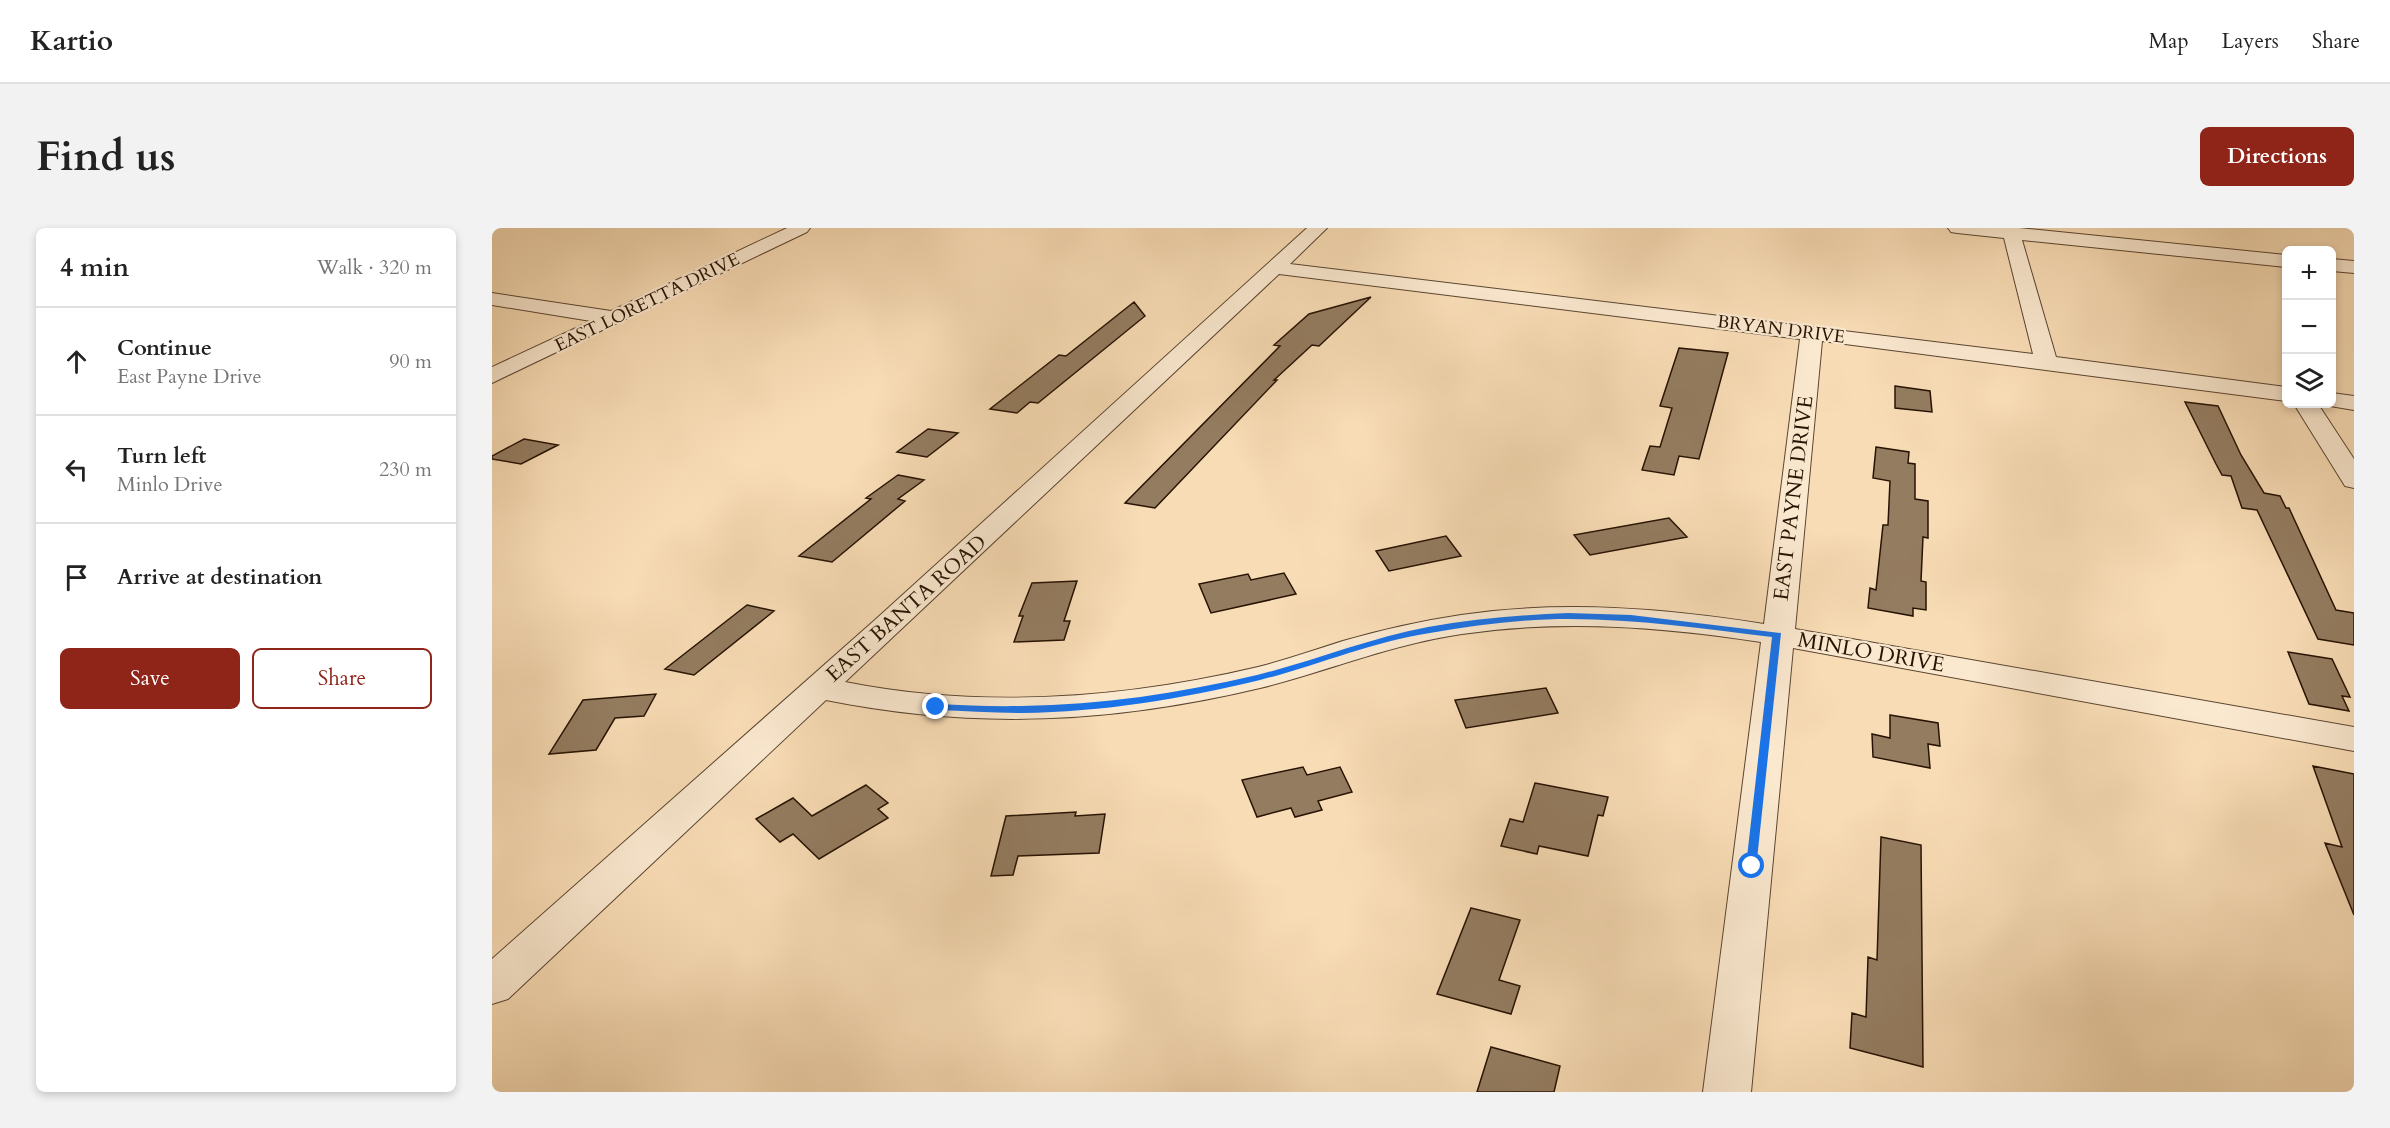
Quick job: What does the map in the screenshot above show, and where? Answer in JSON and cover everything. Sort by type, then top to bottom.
[{"type":"street","name":"EAST LORETTA DRIVE","points":[[492,376],[801,228]]},
{"type":"street","name":"EAST BANTA ROAD","points":[[492,986],[1318,228]]},
{"type":"street","points":[[1957,228],[2011,231],[2282,261]]},
{"type":"street","points":[[2011,231],[2046,363]]},
{"type":"street","points":[[2336,265],[2354,267]]},
{"type":"street","name":"BRYAN DRIVE","points":[[1274,268],[1812,333],[2282,393]]},
{"type":"street","points":[[492,299],[614,318]]},
{"type":"street","name":"EAST PAYNE DRIVE","points":[[1727,1092],[1812,333]]},
{"type":"street","points":[[2336,401],[2354,403]]},
{"type":"street","points":[[2309,408],[2354,480]]},
{"type":"street","name":"MINLO DRIVE","points":[[818,688],[870,699],[936,707],[1009,710],[1133,702],[1202,690],[1286,670],[1385,640],[1438,628],[1491,621],[1568,616],[1613,617],[1777,635],[2354,739]]},
{"type":"building","points":[[1371,297],[1319,346],[1312,345],[1274,380],[1277,380],[1155,508],[1125,503],[1280,346],[1274,345],[1309,314]]},
{"type":"building","points":[[1134,302],[1145,316],[1038,403],[1030,402],[1017,413],[990,409],[1059,355],[1066,356]]},
{"type":"building","points":[[1679,348],[1728,353],[1699,459],[1679,456],[1674,475],[1642,470],[1650,446],[1660,447],[1672,408],[1660,406]]},
{"type":"building","points":[[1895,386],[1930,391],[1932,412],[1895,408]]},
{"type":"building","points":[[2185,402],[2218,406],[2241,455],[2264,493],[2280,496],[2286,508],[2289,508],[2336,610],[2354,613],[2354,645],[2318,639],[2257,510],[2242,508],[2231,476],[2222,475]]},
{"type":"building","points":[[928,429],[958,433],[927,457],[897,452]]},
{"type":"building","points":[[524,439],[558,445],[521,464],[492,459],[492,456]]},
{"type":"building","points":[[1876,447],[1909,452],[1908,463],[1915,464],[1915,499],[1928,501],[1928,538],[1923,537],[1921,581],[1926,582],[1926,610],[1913,608],[1913,616],[1868,608],[1870,588],[1876,590],[1883,525],[1888,525],[1890,481],[1873,478]]},
{"type":"building","points":[[898,475],[924,480],[898,499],[905,501],[832,562],[799,556],[871,499],[866,498]]},
{"type":"building","points":[[1669,518],[1687,537],[1590,555],[1574,535]]},
{"type":"building","points":[[1446,536],[1461,556],[1389,571],[1376,551]]},
{"type":"building","points":[[1284,573],[1296,594],[1211,613],[1199,584],[1248,574],[1251,580]]},
{"type":"building","points":[[1077,581],[1064,621],[1070,621],[1064,640],[1014,642],[1023,616],[1019,616],[1032,583]]},
{"type":"building","points":[[747,605],[774,611],[694,675],[665,669]]},
{"type":"building","points":[[2288,652],[2332,659],[2350,697],[2342,696],[2349,711],[2309,704]]},
{"type":"building","points":[[1546,688],[1558,713],[1466,728],[1455,700]]},
{"type":"building","points":[[656,694],[644,716],[615,718],[596,750],[549,754],[583,700]]},
{"type":"building","points":[[1890,715],[1938,723],[1940,746],[1928,744],[1930,768],[1873,757],[1872,734],[1890,738]]},
{"type":"building","points":[[2313,766],[2354,774],[2354,915],[2325,843],[2342,847]]},
{"type":"building","points":[[1303,767],[1307,775],[1340,767],[1352,792],[1318,801],[1322,810],[1295,817],[1291,808],[1257,817],[1242,780]]},
{"type":"building","points":[[1535,783],[1608,797],[1603,816],[1598,815],[1588,856],[1539,846],[1537,854],[1501,846],[1510,819],[1523,822]]},
{"type":"building","points":[[866,785],[888,803],[878,809],[888,818],[819,859],[793,834],[780,842],[756,819],[793,798],[812,816]]},
{"type":"building","points":[[1076,812],[1075,816],[1105,814],[1099,853],[1018,856],[1013,875],[991,876],[1006,816]]},
{"type":"building","points":[[1881,837],[1921,845],[1923,1067],[1850,1048],[1852,1013],[1866,1017],[1868,957],[1877,960]]},
{"type":"building","points":[[1471,908],[1520,920],[1499,980],[1520,986],[1511,1014],[1437,994]]},
{"type":"building","points":[[1491,1047],[1560,1066],[1554,1092],[1477,1092]]},
{"type":"route","points":[[936,707],[1022,710],[1133,702],[1258,677],[1354,648],[1427,630],[1514,619],[1568,616],[1631,618],[1777,635],[1752,866]]}]
